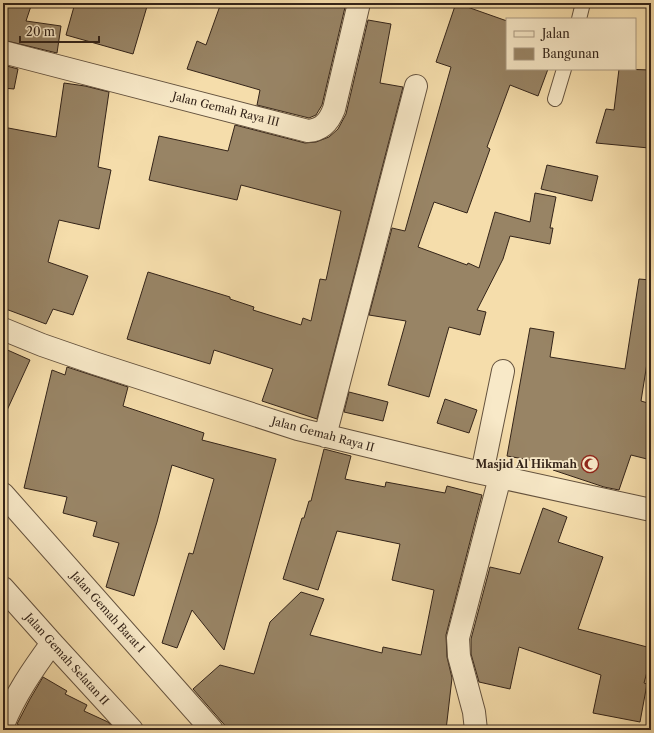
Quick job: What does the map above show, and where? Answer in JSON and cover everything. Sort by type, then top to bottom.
[{"type":"street","name":"Jalan Gemah Raya III","points":[[3,52],[300,129],[315,130],[321,128],[331,118],[359,3]]},
{"type":"street","points":[[325,436],[416,86]]},
{"type":"street","name":"Jalan Gemah Raya II","points":[[3,329],[42,345],[94,363],[298,429],[491,475],[651,510]]},
{"type":"street","points":[[476,730],[474,712],[461,664],[458,638],[491,475],[503,371]]},
{"type":"street","name":"Jalan Gemah Barat I","points":[[3,494],[212,730]]},
{"type":"street","name":"Jalan Gemah Selatan II","points":[[3,588],[132,730]]},
{"type":"street","points":[[3,726],[16,696],[25,680],[52,643]]},
{"type":"lane","points":[[579,18],[583,3]]},
{"type":"lane","points":[[555,99],[564,70]]},
{"type":"building","points":[[3,3],[32,3],[26,21],[61,26],[57,53],[3,40]]},
{"type":"building","points":[[75,3],[148,3],[133,54],[66,35]]},
{"type":"building","points":[[221,3],[346,3],[322,105],[316,115],[309,118],[257,105],[260,90],[187,69],[197,41],[206,45]]},
{"type":"building","points":[[456,3],[506,21],[506,70],[548,70],[538,96],[510,85],[487,147],[490,149],[467,213],[434,202],[418,247],[479,268],[495,212],[530,222],[535,193],[556,197],[550,228],[553,228],[550,244],[510,236],[503,259],[477,310],[486,312],[480,335],[449,327],[429,397],[388,385],[406,321],[369,315],[392,228],[405,231],[451,67],[436,62]]},
{"type":"building","points":[[368,20],[391,24],[380,83],[403,87],[317,419],[262,401],[273,369],[214,350],[210,364],[127,339],[148,272],[230,297],[230,299],[254,307],[253,310],[301,325],[303,318],[311,321],[320,279],[326,280],[341,211],[241,185],[237,200],[149,180],[159,136],[228,151],[235,125],[305,143],[316,142],[329,137],[338,129],[346,114]]},
{"type":"building","points":[[3,65],[18,69],[14,89],[3,88]]},
{"type":"building","points":[[619,70],[651,70],[651,128],[649,148],[596,143],[606,109],[614,110]]},
{"type":"building","points":[[64,83],[109,92],[98,167],[111,170],[99,229],[59,220],[48,262],[88,276],[73,315],[53,309],[46,324],[3,308],[3,127],[56,137]]},
{"type":"building","points":[[547,165],[598,176],[592,201],[541,189]]},
{"type":"building","points":[[639,279],[651,280],[651,338],[641,401],[651,404],[651,460],[631,455],[619,490],[604,487],[553,470],[553,464],[507,456],[530,328],[554,332],[550,357],[625,369]]},
{"type":"building","points":[[3,348],[30,360],[3,419]]},
{"type":"building","points":[[67,367],[128,387],[123,406],[204,433],[202,440],[276,459],[224,650],[192,610],[177,648],[162,643],[189,553],[193,554],[214,479],[172,465],[157,522],[134,596],[106,587],[119,543],[93,536],[97,522],[63,513],[67,497],[24,488],[52,370],[65,375]]},
{"type":"building","points":[[349,392],[388,402],[383,421],[344,412]]},
{"type":"building","points":[[445,399],[477,410],[469,433],[437,423]]},
{"type":"building","points":[[324,449],[351,456],[345,479],[385,487],[386,482],[445,493],[447,486],[482,495],[446,635],[447,657],[452,678],[446,730],[229,730],[193,689],[220,665],[254,674],[270,622],[301,592],[324,599],[310,635],[382,653],[383,647],[421,655],[434,590],[392,580],[400,544],[337,531],[318,590],[283,579],[302,518],[304,518],[309,501],[311,501]]},
{"type":"building","points":[[543,508],[567,517],[558,542],[603,557],[578,629],[651,648],[651,657],[644,683],[647,684],[640,722],[593,713],[601,675],[519,647],[510,689],[479,682],[471,654],[471,639],[490,567],[520,574]]},
{"type":"building","points":[[43,677],[67,691],[65,694],[87,705],[84,711],[108,722],[115,730],[28,730],[17,724]]},
{"type":"place","name":"Masjid Al Hikmah","points":[[590,464]]}]
